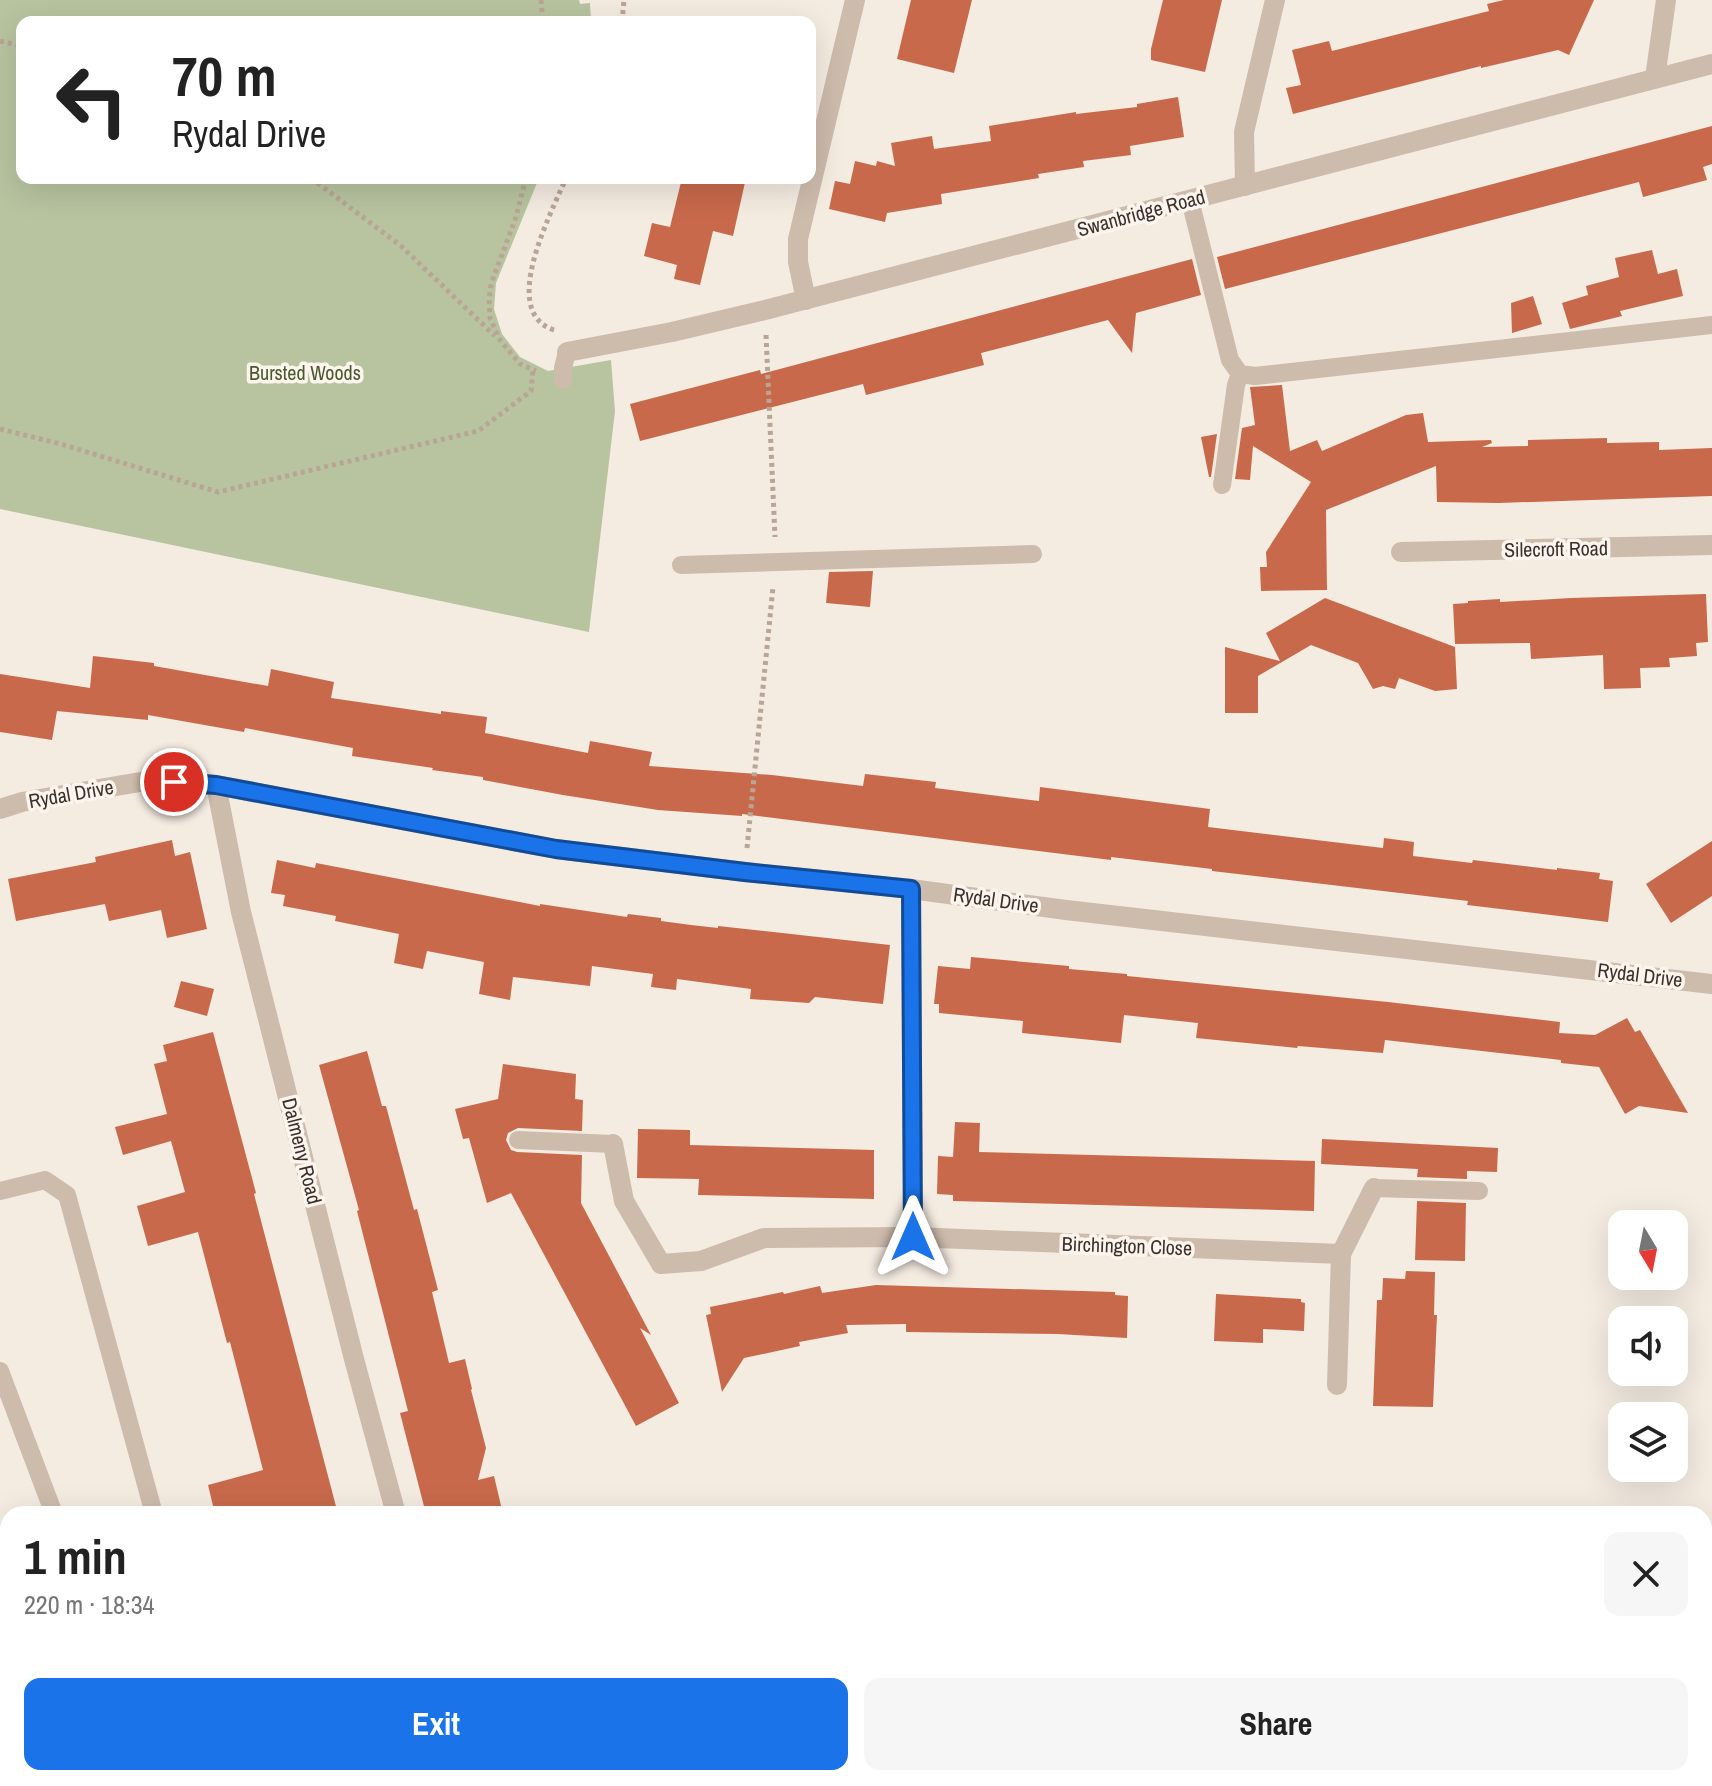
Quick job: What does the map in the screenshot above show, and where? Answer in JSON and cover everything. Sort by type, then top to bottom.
[{"type":"street","points":[[816,164],[855,0]]},
{"type":"street","points":[[1245,186],[1244,132],[1275,0]]},
{"type":"street","points":[[1655,78],[1666,0]]},
{"type":"street","name":"Swanbridge Road","points":[[567,352],[672,332],[806,300],[1712,64]]},
{"type":"street","points":[[806,300],[798,262],[798,239],[811,184]]},
{"type":"street","name":"Silecroft Road","points":[[1401,552],[1712,545]]},
{"type":"street","name":"Rydal Drive","points":[[0,809],[22,802],[152,780],[216,785],[556,849],[1712,984]]},
{"type":"street","name":"Dalmeny Road","points":[[216,785],[245,927],[394,1506]]},
{"type":"street","points":[[911,889],[913,1237]]},
{"type":"street","name":"Birchington Close","points":[[613,1144],[624,1201],[661,1264],[701,1261],[764,1238],[913,1237],[1341,1254]]},
{"type":"street","points":[[1337,1385],[1341,1254],[1374,1188]]},
{"type":"lane","points":[[1190,200],[1230,360],[1240,374],[1255,376],[1712,325]]},
{"type":"lane","points":[[563,378],[567,352]]},
{"type":"lane","points":[[1222,485],[1240,374]]},
{"type":"lane","points":[[681,565],[1033,554]]},
{"type":"lane","points":[[518,1140],[613,1144]]},
{"type":"lane","points":[[0,1191],[45,1180],[67,1195],[152,1506]]},
{"type":"lane","points":[[1374,1188],[1479,1191]]},
{"type":"lane","points":[[0,1371],[51,1506]]},
{"type":"path","points":[[319,184],[401,246],[500,340],[520,364],[548,376],[563,378]]},
{"type":"path","points":[[500,340],[490,318],[491,284],[516,217],[524,184]]},
{"type":"path","points":[[561,332],[545,327],[534,315],[528,283],[531,266],[564,184]]},
{"type":"path","points":[[745,872],[776,563],[765,310]]},
{"type":"path","points":[[0,429],[61,444],[218,492],[478,431],[531,391],[533,370]]},
{"type":"green space","name":"Bursted Woods","points":[[0,0],[579,0],[580,4],[590,3],[591,16],[16,16],[16,184],[537,184],[496,283],[494,309],[502,334],[520,357],[548,371],[611,360],[615,411],[589,632],[0,509]]},
{"type":"building","points":[[911,0],[972,0],[954,73],[897,59]]},
{"type":"building","points":[[1163,0],[1222,0],[1205,72],[1151,60]]},
{"type":"building","points":[[1504,0],[1594,0],[1569,55],[1558,50],[1481,66],[1293,114],[1286,88],[1301,85],[1292,50],[1329,41],[1332,51],[1489,11],[1487,4]]},
{"type":"building","points":[[1178,97],[1184,137],[1130,146],[1131,155],[1083,161],[1084,167],[1038,174],[1039,178],[941,194],[942,204],[887,213],[885,222],[829,209],[835,181],[850,184],[855,161],[876,166],[877,161],[895,166],[891,143],[932,136],[934,149],[991,141],[989,126],[1076,112],[1137,107],[1137,104]]},
{"type":"building","points":[[1712,126],[1712,164],[1703,167],[1707,180],[1643,197],[1639,182],[1225,289],[1217,257]]},
{"type":"building","points":[[681,184],[745,184],[733,236],[713,231],[700,285],[674,279],[677,265],[644,256],[652,223],[670,227]]},
{"type":"building","points":[[1652,250],[1658,274],[1677,269],[1683,296],[1620,311],[1622,316],[1570,329],[1562,303],[1588,295],[1586,286],[1619,277],[1615,258]]},
{"type":"building","points":[[1192,259],[1201,295],[1136,313],[1132,353],[1108,320],[981,353],[984,365],[866,395],[863,384],[640,441],[630,404],[760,370],[761,374]]},
{"type":"building","points":[[1533,296],[1542,324],[1512,333],[1511,303]]},
{"type":"building","points":[[1282,385],[1290,451],[1317,440],[1322,451],[1406,415],[1423,413],[1428,442],[1491,440],[1492,443],[1482,447],[1528,446],[1528,440],[1607,438],[1607,443],[1659,442],[1659,450],[1712,448],[1712,496],[1437,502],[1436,466],[1326,510],[1327,590],[1261,591],[1260,567],[1267,567],[1266,552],[1311,482],[1253,446],[1250,480],[1235,479],[1242,428],[1255,425],[1250,387]]},
{"type":"building","points":[[1217,434],[1211,477],[1209,477],[1201,437]]},
{"type":"building","points":[[873,571],[870,607],[826,603],[829,572]]},
{"type":"building","points":[[1706,594],[1708,642],[1696,643],[1697,656],[1669,658],[1670,667],[1640,668],[1641,688],[1604,689],[1603,655],[1531,659],[1530,643],[1455,644],[1453,604],[1468,601]]},
{"type":"building","points":[[1325,598],[1455,647],[1457,689],[1435,691],[1399,678],[1395,689],[1383,686],[1373,689],[1358,663],[1311,645],[1258,676],[1258,713],[1225,713],[1225,647],[1280,661],[1266,633]]},
{"type":"building","points":[[93,656],[154,663],[154,666],[268,686],[271,669],[334,682],[331,698],[441,714],[441,711],[487,717],[485,733],[588,753],[590,741],[652,752],[649,766],[772,775],[863,786],[865,774],[936,782],[935,788],[1039,801],[1040,787],[1210,809],[1208,827],[1383,848],[1384,838],[1414,842],[1413,856],[1600,873],[1599,879],[1613,881],[1608,922],[1467,905],[1468,901],[1111,857],[1111,860],[742,814],[658,810],[352,756],[353,748],[245,728],[244,732],[148,715],[148,720],[57,711],[52,740],[0,732],[0,674],[90,688]]},
{"type":"building","points":[[172,840],[175,856],[190,852],[207,929],[167,938],[161,910],[109,921],[105,904],[16,921],[8,879],[96,862],[95,857]]},
{"type":"building","points":[[1712,841],[1712,896],[1671,923],[1646,884]]},
{"type":"building","points":[[277,860],[315,868],[316,863],[540,906],[890,945],[883,1004],[815,997],[809,1003],[750,999],[751,989],[677,979],[676,990],[651,987],[653,974],[592,966],[590,986],[513,977],[510,1000],[479,994],[484,962],[427,951],[423,969],[394,963],[399,934],[335,921],[336,916],[283,906],[285,895],[271,893]]},
{"type":"building","points":[[971,957],[1560,1022],[1559,1033],[1595,1035],[1627,1018],[1635,1032],[1640,1030],[1688,1113],[1639,1106],[1625,1114],[1599,1067],[1561,1063],[1561,1060],[1385,1040],[1383,1053],[1196,1038],[1198,1023],[1124,1015],[1121,1043],[1022,1033],[1023,1021],[939,1013],[939,1004],[934,1004],[938,966],[970,969]]},
{"type":"building","points":[[181,981],[214,989],[207,1016],[174,1007]]},
{"type":"building","points":[[213,1032],[336,1506],[213,1506],[208,1485],[263,1470],[230,1342],[227,1343],[198,1232],[148,1246],[137,1206],[185,1192],[171,1141],[123,1155],[115,1127],[167,1114],[154,1064],[167,1061],[163,1045]]},
{"type":"building","points":[[367,1051],[382,1106],[386,1106],[414,1210],[417,1209],[438,1290],[432,1292],[449,1363],[465,1359],[486,1448],[478,1480],[494,1476],[501,1506],[424,1506],[400,1413],[408,1411],[359,1210],[319,1065]]},
{"type":"building","points":[[503,1064],[576,1074],[575,1099],[583,1100],[582,1131],[518,1128],[508,1133],[506,1140],[511,1150],[517,1152],[582,1155],[581,1203],[651,1335],[640,1328],[679,1403],[636,1426],[511,1193],[487,1203],[469,1138],[463,1139],[455,1109],[498,1099]]},
{"type":"building","points":[[955,1122],[980,1123],[979,1152],[1315,1161],[1314,1211],[953,1201],[953,1195],[937,1194],[938,1156],[953,1157]]},
{"type":"building","points":[[638,1129],[690,1130],[690,1145],[874,1150],[874,1199],[698,1195],[699,1179],[637,1178]]},
{"type":"building","points":[[1322,1139],[1498,1148],[1497,1172],[1467,1171],[1467,1179],[1417,1177],[1418,1169],[1321,1164]]},
{"type":"building","points":[[1417,1201],[1466,1203],[1465,1261],[1415,1260]]},
{"type":"building","points":[[1406,1271],[1435,1272],[1434,1315],[1437,1315],[1433,1407],[1373,1406],[1377,1300],[1382,1300],[1383,1278],[1405,1279]]},
{"type":"building","points":[[876,1285],[1115,1292],[1115,1295],[1128,1296],[1127,1338],[906,1332],[906,1324],[846,1325],[848,1333],[799,1342],[800,1346],[744,1358],[722,1392],[706,1315],[711,1314],[710,1307],[820,1286],[822,1293]]},
{"type":"building","points":[[1216,1294],[1301,1299],[1305,1303],[1304,1331],[1263,1329],[1263,1343],[1214,1341]]},
{"type":"route","points":[[174,782],[216,785],[556,849],[911,889],[913,1237]]}]
